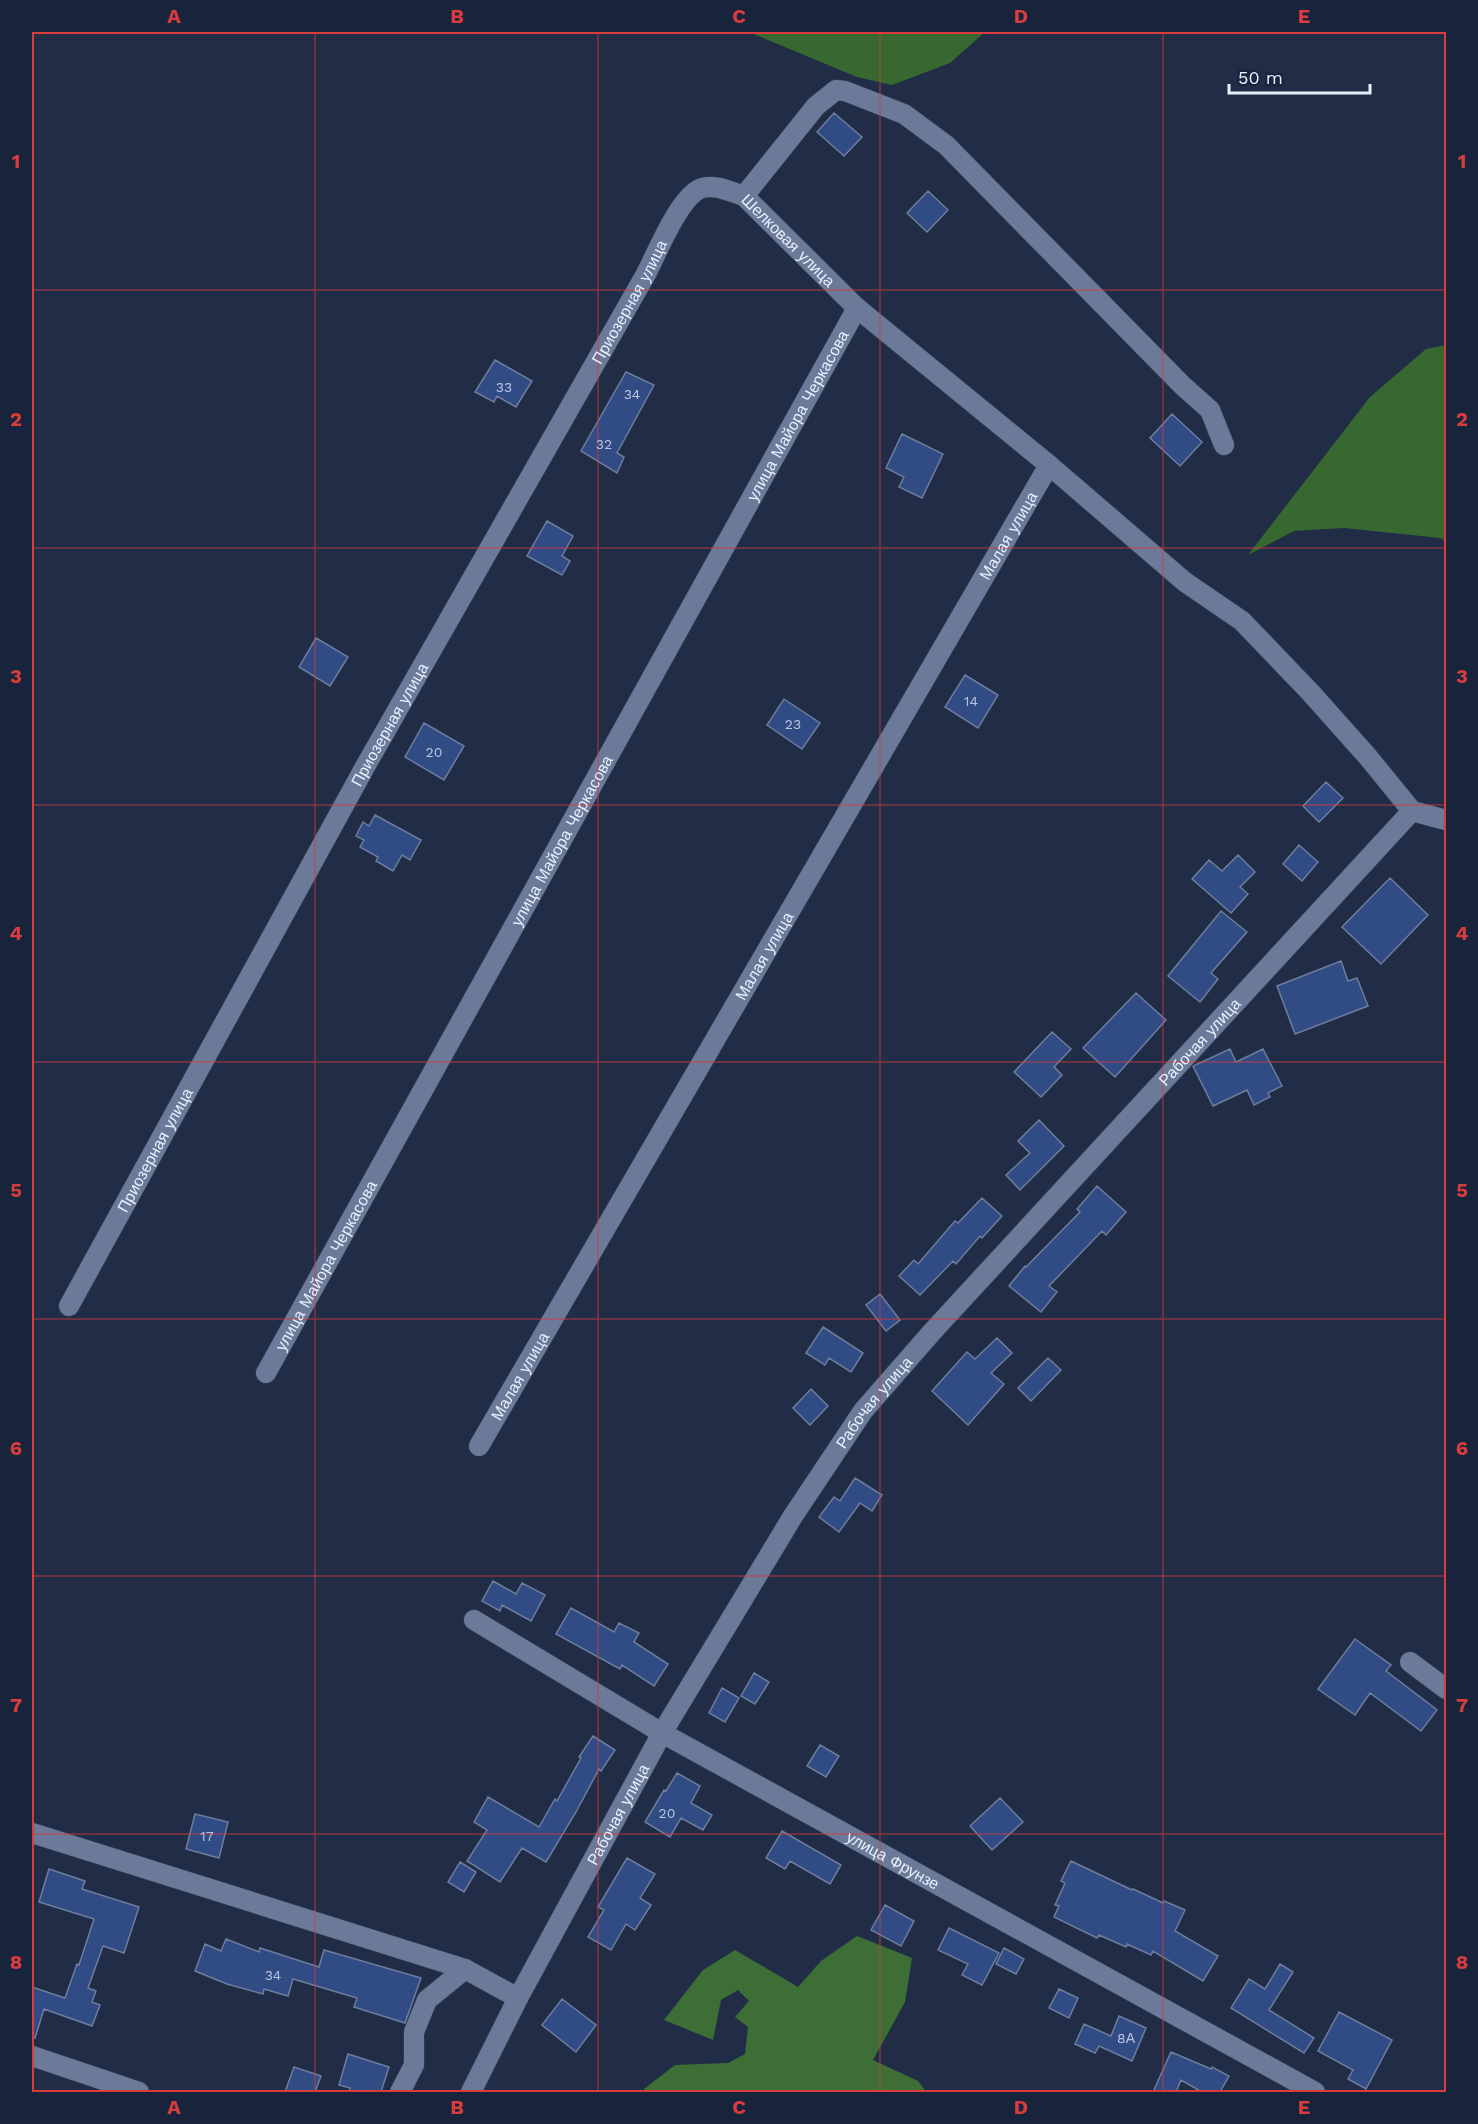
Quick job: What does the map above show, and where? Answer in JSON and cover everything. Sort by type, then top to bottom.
[{"type":"street","name":"Шелковая улица","points":[[1224,445],[1210,410],[1183,386],[946,145],[904,114],[845,91],[836,90],[816,106],[744,196],[857,308],[1049,465],[1185,582],[1242,621],[1311,693],[1412,811]]},
{"type":"street","name":"Приозерная улица","points":[[69,1306],[366,765],[686,200],[700,189],[715,187],[744,196]]},
{"type":"street","name":"улица Майора Черкасова","points":[[266,1373],[857,308]]},
{"type":"street","name":"Малая улица","points":[[479,1446],[1049,465]]},
{"type":"street","points":[[1412,811],[1446,819]]},
{"type":"street","name":"Рабочая улица","points":[[471,2092],[518,1998],[662,1733],[793,1516],[863,1411],[932,1332],[1412,811]]},
{"type":"street","name":"улица Фрунзе","points":[[474,1620],[662,1733],[1315,2092]]},
{"type":"street","points":[[1410,1662],[1446,1689]]},
{"type":"street","points":[[32,1833],[465,1969],[518,1998]]},
{"type":"street","points":[[400,2092],[414,2065],[414,2032],[427,2000],[465,1969]]},
{"type":"street","points":[[32,2056],[140,2092]]},
{"type":"shaded area","points":[[749,32],[985,32],[950,63],[892,85],[857,77]]},
{"type":"shaded area","points":[[1446,345],[1446,541],[1440,538],[1344,528],[1294,531],[1248,555],[1370,397],[1426,349]]},
{"type":"shaded area","points":[[857,1936],[912,1958],[905,2002],[873,2060],[918,2081],[926,2092],[645,2092],[644,2089],[675,2065],[728,2063],[745,2054],[748,2027],[735,2017],[749,2001],[738,1990],[721,2000],[713,2040],[664,2020],[703,1970],[735,1950],[798,1987],[821,1961]]},
{"type":"building","points":[[834,113],[862,137],[844,156],[817,132]]},
{"type":"building","points":[[928,191],[948,210],[927,232],[907,213]]},
{"type":"building","points":[[495,360],[532,381],[516,407],[497,396],[494,402],[475,392]]},
{"type":"building","points":[[626,372],[654,385],[617,453],[624,457],[617,473],[581,451]]},
{"type":"building","points":[[1172,414],[1202,442],[1180,466],[1150,438]]},
{"type":"building","points":[[902,434],[943,454],[922,498],[899,487],[904,477],[886,468]]},
{"type":"building","points":[[547,521],[573,536],[562,556],[570,561],[562,575],[527,556]]},
{"type":"building","points":[[316,638],[348,657],[330,686],[299,667]]},
{"type":"building","points":[[965,675],[998,695],[978,728],[945,707]]},
{"type":"building","points":[[784,699],[820,723],[802,749],[767,725]]},
{"type":"building","points":[[424,723],[464,746],[444,780],[405,757]]},
{"type":"building","points":[[1326,782],[1343,798],[1319,822],[1303,806]]},
{"type":"building","points":[[375,815],[421,840],[410,860],[402,855],[393,871],[376,861],[378,857],[360,847],[364,840],[356,836],[363,822],[369,826]]},
{"type":"building","points":[[1299,845],[1318,862],[1302,881],[1283,864]]},
{"type":"building","points":[[1238,855],[1255,872],[1240,887],[1248,894],[1231,913],[1192,879],[1209,860],[1222,871]]},
{"type":"building","points":[[1390,878],[1428,915],[1381,964],[1342,927]]},
{"type":"building","points":[[1221,911],[1247,932],[1211,973],[1218,979],[1200,1002],[1168,976]]},
{"type":"building","points":[[1341,961],[1348,981],[1357,978],[1368,1006],[1295,1034],[1277,986]]},
{"type":"building","points":[[1136,993],[1166,1020],[1115,1077],[1083,1048]]},
{"type":"building","points":[[1052,1032],[1071,1049],[1054,1067],[1062,1075],[1041,1097],[1014,1072]]},
{"type":"building","points":[[1230,1049],[1236,1062],[1263,1049],[1282,1086],[1268,1093],[1270,1097],[1254,1105],[1247,1090],[1213,1106],[1193,1066]]},
{"type":"building","points":[[1039,1120],[1064,1146],[1020,1190],[1006,1175],[1030,1153],[1018,1141]]},
{"type":"building","points":[[1097,1186],[1126,1212],[1106,1235],[1102,1231],[1049,1286],[1057,1292],[1041,1312],[1009,1286],[1025,1266],[1080,1212],[1077,1209]]},
{"type":"building","points":[[982,1198],[1002,1216],[982,1238],[980,1236],[956,1264],[953,1261],[920,1295],[899,1276],[914,1260],[918,1264],[955,1221],[958,1223]]},
{"type":"building","points":[[880,1294],[900,1320],[886,1331],[866,1305]]},
{"type":"building","points":[[823,1327],[863,1353],[851,1372],[829,1358],[825,1365],[806,1353]]},
{"type":"building","points":[[997,1338],[1012,1353],[991,1373],[1004,1384],[968,1425],[932,1391],[967,1352],[975,1359]]},
{"type":"building","points":[[1048,1358],[1061,1370],[1031,1401],[1018,1388]]},
{"type":"building","points":[[811,1389],[828,1406],[810,1425],[793,1408]]},
{"type":"building","points":[[855,1478],[882,1495],[872,1511],[860,1503],[839,1532],[819,1517],[834,1497],[840,1501]]},
{"type":"building","points":[[493,1581],[516,1594],[522,1583],[545,1595],[531,1621],[502,1605],[500,1611],[482,1601]]},
{"type":"building","points":[[571,1608],[614,1632],[619,1623],[639,1633],[634,1642],[668,1664],[654,1686],[622,1665],[620,1669],[556,1634]]},
{"type":"building","points":[[1355,1639],[1391,1665],[1386,1671],[1437,1710],[1421,1731],[1370,1693],[1355,1715],[1318,1689]]},
{"type":"building","points":[[754,1673],[769,1682],[755,1704],[741,1696]]},
{"type":"building","points":[[722,1688],[739,1698],[725,1722],[709,1713]]},
{"type":"building","points":[[593,1736],[615,1750],[601,1771],[599,1769],[546,1862],[522,1848],[500,1882],[467,1861],[487,1830],[474,1822],[488,1797],[539,1827],[555,1799],[557,1801],[581,1758],[579,1757]]},
{"type":"building","points":[[820,1745],[839,1756],[826,1777],[807,1766]]},
{"type":"building","points":[[677,1773],[700,1786],[691,1803],[712,1815],[703,1830],[681,1818],[670,1837],[645,1822]]},
{"type":"building","points":[[1000,1798],[1023,1822],[992,1850],[970,1826]]},
{"type":"building","points":[[195,1814],[228,1822],[219,1858],[186,1849]]},
{"type":"building","points":[[782,1831],[841,1865],[830,1884],[790,1861],[785,1869],[766,1858]]},
{"type":"building","points":[[627,1858],[655,1874],[640,1898],[651,1905],[635,1930],[626,1924],[611,1950],[588,1937],[604,1910],[598,1907]]},
{"type":"building","points":[[1071,1861],[1132,1890],[1185,1910],[1175,1931],[1218,1956],[1203,1981],[1153,1951],[1151,1955],[1099,1935],[1097,1938],[1054,1917],[1059,1906],[1055,1905],[1065,1883],[1061,1881]]},
{"type":"building","points":[[460,1862],[476,1872],[464,1892],[448,1882]]},
{"type":"building","points":[[49,1869],[85,1881],[82,1889],[139,1907],[124,1953],[103,1946],[88,1988],[96,1991],[92,2002],[100,2005],[92,2026],[44,2009],[35,2038],[32,2038],[32,1987],[65,1998],[94,1919],[39,1902]]},
{"type":"building","points":[[885,1905],[914,1921],[901,1946],[871,1930]]},
{"type":"building","points":[[949,1928],[999,1953],[982,1985],[962,1975],[968,1964],[938,1950]]},
{"type":"building","points":[[226,1939],[259,1952],[260,1948],[319,1967],[324,1950],[421,1978],[405,2023],[354,2007],[357,1998],[293,1979],[288,1996],[264,1989],[263,1994],[227,1984],[195,1971],[205,1944],[221,1951]]},
{"type":"building","points":[[1004,1948],[1024,1959],[1016,1974],[996,1964]]},
{"type":"building","points":[[1280,1964],[1293,1972],[1269,2010],[1314,2038],[1304,2053],[1231,2008],[1249,1979],[1265,1989]]},
{"type":"building","points":[[1059,1989],[1078,1998],[1069,2018],[1049,2008]]},
{"type":"building","points":[[562,1999],[596,2025],[576,2052],[542,2025]]},
{"type":"building","points":[[1339,2012],[1392,2040],[1366,2089],[1348,2079],[1353,2070],[1318,2051]]},
{"type":"building","points":[[1119,2016],[1146,2028],[1132,2061],[1099,2046],[1095,2053],[1075,2044],[1084,2024],[1111,2036]]},
{"type":"building","points":[[1171,2052],[1211,2069],[1212,2067],[1229,2076],[1220,2092],[1202,2092],[1181,2080],[1176,2092],[1153,2092]]},
{"type":"building","points":[[348,2054],[389,2067],[381,2092],[349,2092],[350,2088],[339,2085]]},
{"type":"building","points":[[294,2067],[321,2076],[315,2092],[285,2092]]}]
